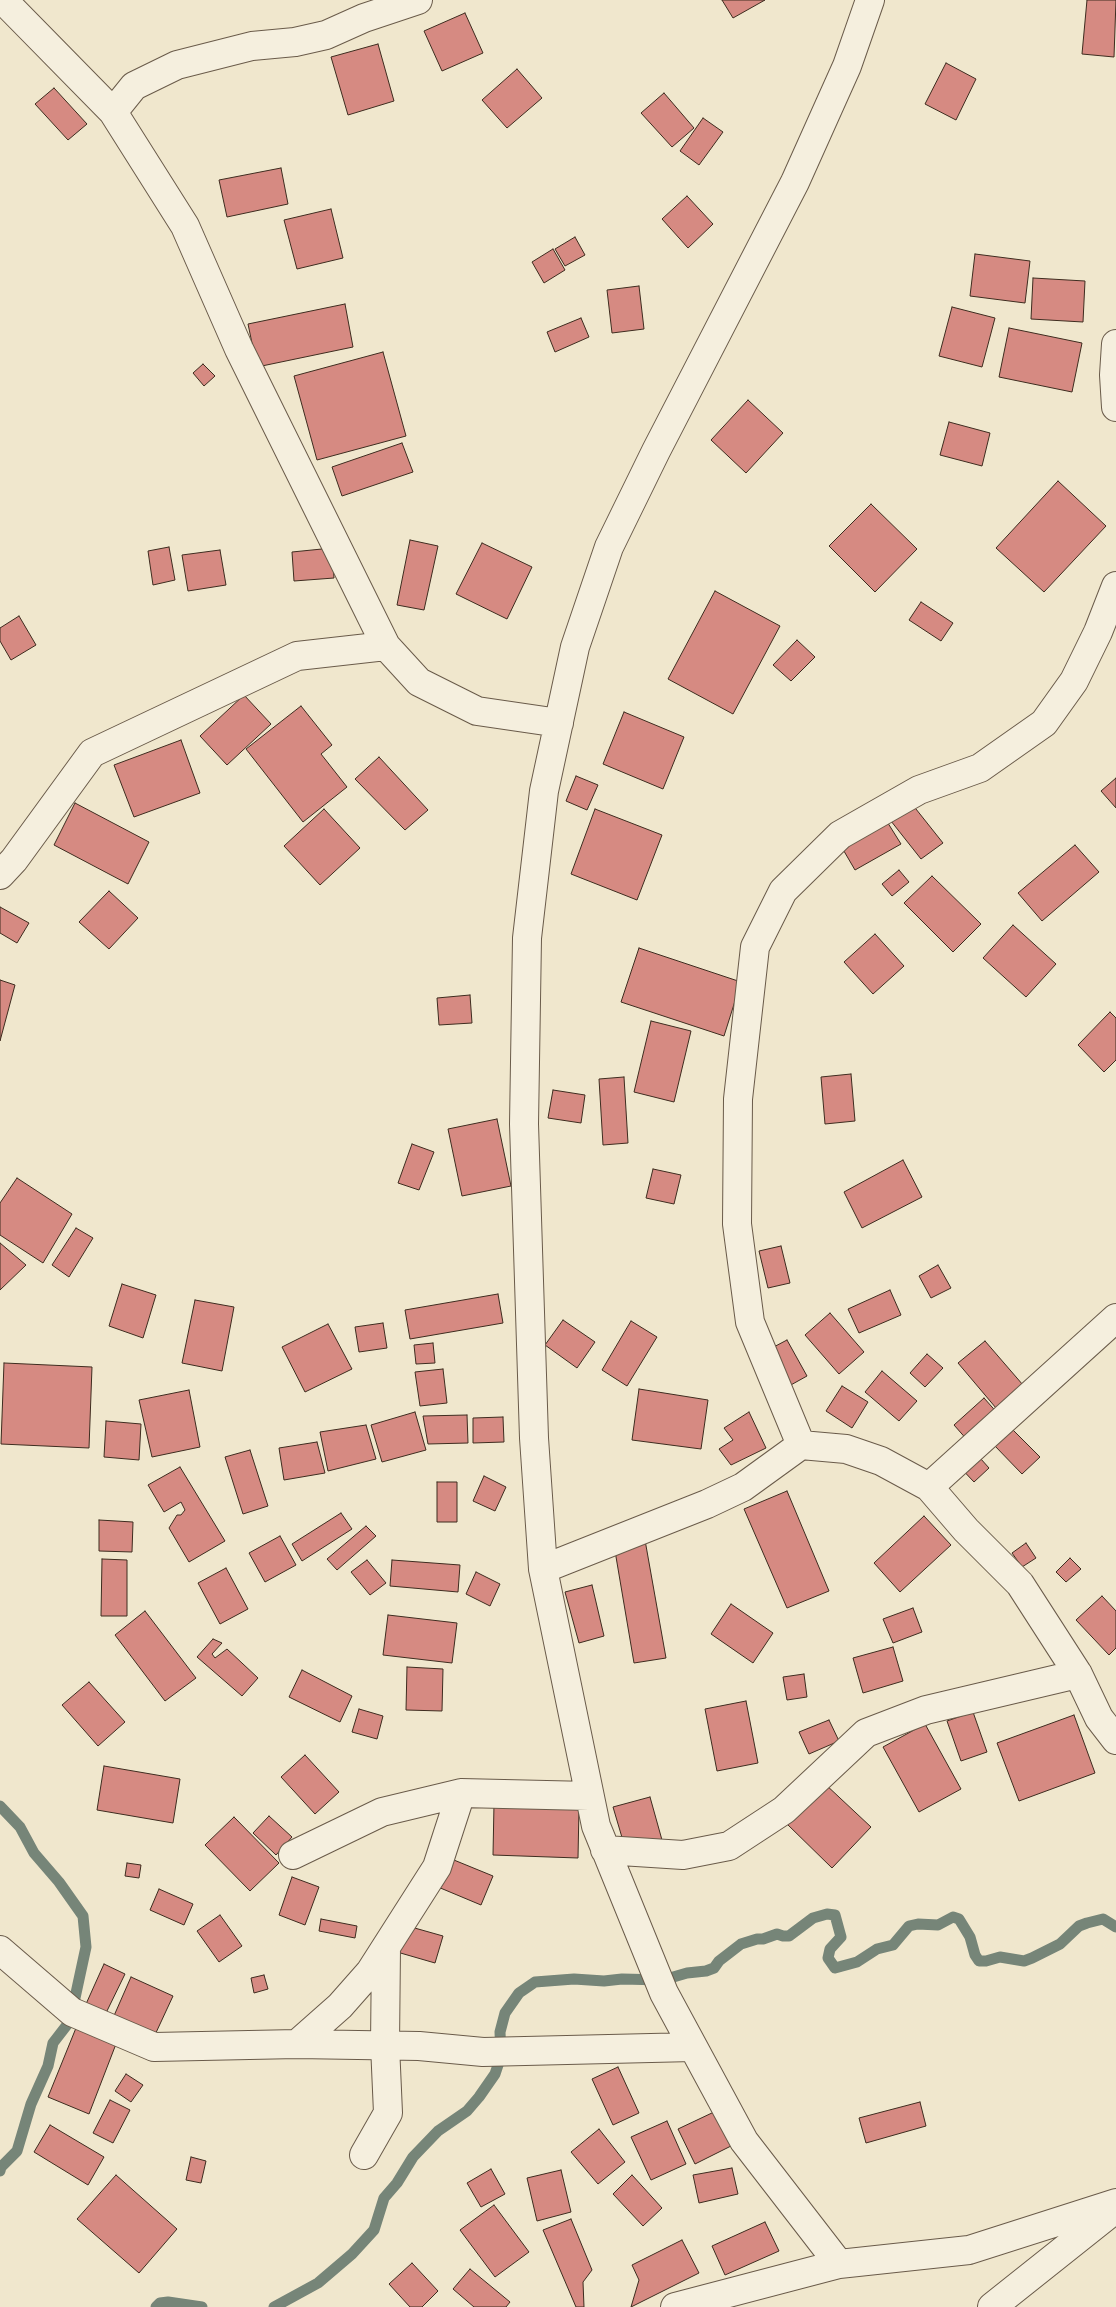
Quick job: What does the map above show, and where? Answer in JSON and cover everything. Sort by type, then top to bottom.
[{"type":"street","points":[[3,0],[113,112],[185,226],[239,349],[386,646],[418,682],[477,711],[559,723]]},
{"type":"street","points":[[113,112],[134,86],[177,65],[252,46],[294,42],[326,35],[364,18],[418,0]]},
{"type":"street","points":[[838,2264],[744,2141],[693,2047],[659,1981],[605,1850],[589,1796],[543,1569],[534,1438],[528,1289],[524,1124],[526,948],[544,791],[575,647],[609,547],[656,451],[795,182],[847,66],[870,0]]},
{"type":"street","points":[[1116,344],[1114,375],[1116,407]]},
{"type":"street","points":[[801,1444],[750,1322],[737,1224],[738,1099],[755,947],[783,891],[840,835],[919,790],[980,768],[1044,723],[1074,681],[1098,632],[1116,586]]},
{"type":"street","points":[[0,875],[14,860],[92,753],[297,656],[386,646]]},
{"type":"street","points":[[929,1487],[1116,1318]]},
{"type":"street","points":[[543,1569],[707,1504],[743,1487],[801,1444],[846,1448],[881,1461],[929,1487],[966,1530],[1020,1584],[1078,1674],[1099,1718],[1116,1740]]},
{"type":"street","points":[[605,1850],[683,1855],[729,1846],[784,1810],[866,1734],[926,1710],[1078,1674]]},
{"type":"street","points":[[292,1855],[382,1812],[461,1793],[589,1796]]},
{"type":"street","points":[[297,2044],[340,2006],[370,1972],[386,1948],[437,1867],[461,1793]]},
{"type":"street","points":[[364,2155],[388,2113],[385,2045],[386,1948]]},
{"type":"street","points":[[0,1950],[72,2012],[154,2047],[297,2044],[385,2045],[483,2052],[693,2047]]},
{"type":"street","points":[[674,2307],[838,2264],[969,2250],[1116,2203]]},
{"type":"street","points":[[992,2307],[1116,2208]]},
{"type":"building","points":[[722,0],[765,0],[733,18]]},
{"type":"building","points":[[1087,0],[1116,0],[1114,57],[1082,54]]},
{"type":"building","points":[[465,13],[483,53],[442,71],[424,31]]},
{"type":"building","points":[[378,44],[394,101],[348,115],[331,57]]},
{"type":"building","points":[[946,63],[976,79],[956,120],[925,104]]},
{"type":"building","points":[[517,69],[542,98],[507,128],[482,100]]},
{"type":"building","points":[[54,88],[87,124],[68,140],[35,104]]},
{"type":"building","points":[[664,93],[694,128],[672,147],[641,113]]},
{"type":"building","points":[[703,118],[723,132],[699,165],[680,151]]},
{"type":"building","points":[[281,168],[288,204],[227,217],[219,180]]},
{"type":"building","points":[[687,196],[713,224],[688,248],[662,219]]},
{"type":"building","points":[[331,209],[343,258],[297,269],[284,220]]},
{"type":"building","points":[[575,237],[585,255],[565,266],[555,249]]},
{"type":"building","points":[[553,249],[565,270],[544,283],[532,262]]},
{"type":"building","points":[[975,254],[1030,261],[1025,303],[970,296]]},
{"type":"building","points":[[1033,278],[1085,281],[1083,322],[1031,319]]},
{"type":"building","points":[[639,286],[644,329],[612,333],[607,290]]},
{"type":"building","points":[[345,304],[353,347],[257,367],[248,324]]},
{"type":"building","points":[[952,307],[995,318],[982,367],[939,356]]},
{"type":"building","points":[[581,318],[589,337],[555,352],[547,332]]},
{"type":"building","points":[[1009,328],[1082,343],[1072,392],[999,377]]},
{"type":"building","points":[[383,352],[406,436],[317,460],[294,376]]},
{"type":"building","points":[[203,364],[215,376],[204,386],[193,373]]},
{"type":"building","points":[[748,400],[783,433],[746,473],[711,440]]},
{"type":"building","points":[[949,422],[990,433],[982,466],[940,455]]},
{"type":"building","points":[[402,443],[413,472],[342,496],[332,467]]},
{"type":"building","points":[[1058,481],[1106,526],[1044,592],[996,548]]},
{"type":"building","points":[[871,504],[917,549],[875,592],[829,546]]},
{"type":"building","points":[[410,540],[438,546],[424,610],[397,605]]},
{"type":"building","points":[[482,543],[532,567],[507,619],[456,594]]},
{"type":"building","points":[[169,547],[175,580],[153,585],[148,551]]},
{"type":"building","points":[[332,548],[334,578],[294,581],[292,552]]},
{"type":"building","points":[[220,550],[226,585],[188,591],[182,555]]},
{"type":"building","points":[[715,591],[780,626],[733,714],[668,679]]},
{"type":"building","points":[[921,602],[953,623],[941,641],[909,620]]},
{"type":"building","points":[[19,616],[36,645],[11,660],[0,641],[0,628]]},
{"type":"building","points":[[797,640],[815,657],[791,681],[773,665]]},
{"type":"building","points":[[244,695],[271,724],[227,765],[200,736]]},
{"type":"building","points":[[301,706],[332,745],[321,754],[347,787],[303,822],[246,749]]},
{"type":"building","points":[[624,712],[684,737],[663,789],[603,764]]},
{"type":"building","points":[[181,740],[200,793],[134,817],[114,765]]},
{"type":"building","points":[[379,757],[428,810],[405,830],[355,779]]},
{"type":"building","points":[[576,776],[598,785],[587,810],[566,801]]},
{"type":"building","points":[[1116,778],[1116,808],[1101,791]]},
{"type":"building","points":[[908,799],[943,843],[921,859],[887,816]]},
{"type":"building","points":[[75,803],[149,842],[128,884],[54,845]]},
{"type":"building","points":[[324,809],[360,848],[320,885],[284,846]]},
{"type":"building","points":[[595,809],[662,835],[637,900],[571,874]]},
{"type":"building","points":[[886,820],[901,844],[855,870],[841,846]]},
{"type":"building","points":[[1075,845],[1099,872],[1042,921],[1018,893]]},
{"type":"building","points":[[899,870],[909,882],[892,896],[882,884]]},
{"type":"building","points":[[932,876],[981,924],[953,952],[904,903]]},
{"type":"building","points":[[109,891],[138,918],[109,949],[79,922]]},
{"type":"building","points":[[0,907],[29,923],[17,943],[0,933]]},
{"type":"building","points":[[1013,925],[1056,964],[1026,997],[983,958]]},
{"type":"building","points":[[875,934],[904,966],[873,994],[844,962]]},
{"type":"building","points":[[639,948],[741,982],[724,1036],[621,1002]]},
{"type":"building","points":[[0,980],[15,985],[0,1041]]},
{"type":"building","points":[[470,995],[472,1023],[439,1025],[437,998]]},
{"type":"building","points":[[1110,1012],[1116,1018],[1116,1060],[1104,1072],[1078,1045]]},
{"type":"building","points":[[651,1021],[691,1031],[674,1102],[634,1092]]},
{"type":"building","points":[[851,1074],[855,1121],[825,1124],[821,1077]]},
{"type":"building","points":[[624,1077],[628,1143],[603,1145],[599,1079]]},
{"type":"building","points":[[553,1090],[585,1095],[581,1123],[548,1118]]},
{"type":"building","points":[[497,1119],[511,1186],[462,1196],[448,1129]]},
{"type":"building","points":[[412,1144],[434,1152],[419,1190],[398,1183]]},
{"type":"building","points":[[903,1160],[922,1197],[862,1228],[844,1192]]},
{"type":"building","points":[[653,1169],[681,1175],[674,1204],[646,1198]]},
{"type":"building","points":[[17,1178],[72,1214],[43,1263],[0,1235],[0,1203]]},
{"type":"building","points":[[76,1228],[93,1238],[69,1277],[52,1265]]},
{"type":"building","points":[[0,1243],[26,1265],[0,1290]]},
{"type":"building","points":[[781,1246],[790,1283],[768,1288],[759,1251]]},
{"type":"building","points":[[938,1265],[951,1288],[931,1298],[919,1276]]},
{"type":"building","points":[[122,1284],[156,1295],[143,1338],[109,1326]]},
{"type":"building","points":[[890,1290],[901,1315],[859,1333],[848,1309]]},
{"type":"building","points":[[498,1294],[503,1323],[410,1339],[405,1310]]},
{"type":"building","points":[[195,1300],[234,1307],[222,1371],[182,1363]]},
{"type":"building","points":[[830,1313],[864,1352],[839,1374],[805,1335]]},
{"type":"building","points":[[563,1320],[595,1342],[577,1368],[545,1345]]},
{"type":"building","points":[[631,1321],[657,1337],[627,1386],[602,1370]]},
{"type":"building","points":[[383,1323],[387,1348],[359,1352],[355,1327]]},
{"type":"building","points":[[328,1324],[352,1369],[305,1392],[282,1347]]},
{"type":"building","points":[[787,1340],[807,1376],[789,1386],[768,1350]]},
{"type":"building","points":[[985,1341],[1023,1385],[996,1408],[958,1363]]},
{"type":"building","points":[[433,1343],[435,1363],[416,1364],[414,1345]]},
{"type":"building","points":[[927,1354],[943,1368],[925,1387],[910,1373]]},
{"type":"building","points":[[4,1363],[92,1367],[89,1448],[1,1444]]},
{"type":"building","points":[[443,1369],[447,1403],[420,1406],[415,1372]]},
{"type":"building","points":[[882,1371],[917,1401],[899,1421],[865,1392]]},
{"type":"building","points":[[842,1386],[868,1402],[852,1428],[826,1411]]},
{"type":"building","points":[[639,1389],[708,1400],[701,1449],[632,1440]]},
{"type":"building","points":[[189,1390],[200,1447],[152,1457],[139,1400]]},
{"type":"building","points":[[984,1398],[1000,1416],[969,1442],[954,1425]]},
{"type":"building","points":[[415,1412],[426,1450],[382,1462],[371,1425]]},
{"type":"building","points":[[749,1412],[766,1448],[731,1465],[719,1449],[733,1440],[724,1428]]},
{"type":"building","points":[[467,1415],[468,1443],[428,1444],[423,1416]]},
{"type":"building","points":[[503,1417],[504,1442],[473,1443],[473,1418]]},
{"type":"building","points":[[106,1421],[141,1424],[139,1460],[104,1457]]},
{"type":"building","points":[[366,1425],[376,1459],[328,1471],[320,1432]]},
{"type":"building","points":[[1011,1428],[1040,1457],[1022,1474],[994,1445]]},
{"type":"building","points":[[317,1442],[325,1473],[284,1480],[279,1448]]},
{"type":"building","points":[[972,1449],[989,1468],[974,1482],[957,1464]]},
{"type":"building","points":[[250,1450],[268,1506],[243,1514],[225,1457]]},
{"type":"building","points":[[180,1467],[225,1541],[189,1562],[169,1528],[177,1515],[181,1515],[185,1510],[181,1502],[164,1512],[148,1485]]},
{"type":"building","points":[[484,1476],[506,1487],[495,1511],[473,1501]]},
{"type":"building","points":[[437,1482],[457,1482],[457,1522],[437,1522]]},
{"type":"building","points":[[787,1491],[829,1591],[787,1608],[744,1509]]},
{"type":"building","points":[[341,1513],[352,1529],[302,1561],[292,1544]]},
{"type":"building","points":[[924,1516],[951,1545],[900,1592],[874,1563]]},
{"type":"building","points":[[99,1520],[133,1522],[132,1552],[99,1551]]},
{"type":"building","points":[[366,1526],[376,1536],[337,1570],[327,1559]]},
{"type":"building","points":[[280,1536],[296,1565],[265,1582],[249,1553]]},
{"type":"building","points":[[645,1540],[666,1658],[634,1663],[614,1545]]},
{"type":"building","points":[[1026,1543],[1036,1558],[1022,1567],[1012,1553]]},
{"type":"building","points":[[1070,1558],[1081,1569],[1066,1582],[1056,1572]]},
{"type":"building","points":[[102,1559],[127,1560],[127,1616],[101,1616]]},
{"type":"building","points":[[367,1560],[386,1583],[370,1595],[351,1572]]},
{"type":"building","points":[[392,1560],[460,1565],[458,1592],[390,1586]]},
{"type":"building","points":[[226,1568],[248,1609],[220,1624],[198,1583]]},
{"type":"building","points":[[476,1572],[500,1584],[490,1606],[466,1594]]},
{"type":"building","points":[[592,1585],[604,1636],[579,1643],[565,1592]]},
{"type":"building","points":[[1102,1596],[1116,1611],[1116,1648],[1109,1655],[1076,1620]]},
{"type":"building","points":[[731,1604],[773,1633],[753,1663],[711,1634]]},
{"type":"building","points":[[913,1608],[922,1632],[893,1643],[883,1619]]},
{"type":"building","points":[[145,1611],[196,1678],[165,1701],[115,1635]]},
{"type":"building","points":[[388,1615],[457,1623],[452,1663],[383,1655]]},
{"type":"building","points":[[213,1639],[222,1643],[212,1654],[215,1658],[227,1649],[258,1678],[242,1696],[197,1657]]},
{"type":"building","points":[[893,1647],[903,1681],[863,1693],[853,1658]]},
{"type":"building","points":[[407,1667],[443,1669],[442,1711],[406,1710]]},
{"type":"building","points":[[302,1670],[352,1696],[340,1722],[289,1697]]},
{"type":"building","points":[[804,1674],[807,1697],[787,1700],[783,1677]]},
{"type":"building","points":[[89,1682],[125,1722],[98,1746],[62,1705]]},
{"type":"building","points":[[746,1701],[758,1763],[717,1771],[705,1709]]},
{"type":"building","points":[[359,1709],[383,1716],[377,1739],[352,1732]]},
{"type":"building","points":[[973,1712],[987,1752],[961,1761],[947,1721]]},
{"type":"building","points":[[1074,1715],[1095,1773],[1019,1801],[997,1743]]},
{"type":"building","points":[[829,1720],[839,1741],[809,1754],[799,1732]]},
{"type":"building","points":[[925,1724],[961,1789],[919,1812],[883,1747]]},
{"type":"building","points":[[305,1755],[339,1792],[315,1814],[281,1777]]},
{"type":"building","points":[[104,1766],[180,1779],[173,1823],[97,1810]]},
{"type":"building","points":[[824,1783],[871,1827],[832,1868],[786,1823]]},
{"type":"building","points":[[650,1797],[662,1840],[626,1851],[613,1807]]},
{"type":"building","points":[[494,1804],[579,1807],[578,1858],[493,1855]]},
{"type":"building","points":[[269,1816],[292,1837],[276,1855],[253,1833]]},
{"type":"building","points":[[234,1817],[279,1863],[250,1891],[205,1845]]},
{"type":"building","points":[[449,1858],[493,1876],[481,1905],[438,1887]]},
{"type":"building","points":[[127,1863],[141,1865],[139,1878],[125,1876]]},
{"type":"building","points":[[292,1877],[319,1887],[305,1925],[279,1915]]},
{"type":"building","points":[[159,1889],[193,1904],[184,1925],[150,1910]]},
{"type":"building","points":[[220,1915],[242,1946],[219,1962],[197,1931]]},
{"type":"building","points":[[321,1919],[357,1926],[355,1938],[319,1931]]},
{"type":"building","points":[[404,1925],[443,1936],[435,1963],[397,1952]]},
{"type":"building","points":[[104,1964],[125,1974],[106,2013],[86,2004]]},
{"type":"building","points":[[264,1975],[268,1989],[254,1993],[251,1978]]},
{"type":"building","points":[[131,1977],[173,1996],[154,2037],[113,2018]]},
{"type":"building","points":[[76,2028],[116,2044],[89,2114],[48,2097]]},
{"type":"building","points":[[618,2067],[639,2113],[613,2125],[592,2079]]},
{"type":"building","points":[[126,2074],[143,2085],[131,2102],[115,2091]]},
{"type":"building","points":[[110,2100],[130,2110],[113,2143],[93,2133]]},
{"type":"building","points":[[920,2102],[926,2126],[866,2143],[859,2118]]},
{"type":"building","points":[[714,2112],[731,2146],[695,2164],[678,2129]]},
{"type":"building","points":[[667,2121],[686,2164],[651,2180],[631,2137]]},
{"type":"building","points":[[50,2125],[104,2157],[88,2185],[34,2152]]},
{"type":"building","points":[[599,2129],[625,2162],[598,2184],[571,2152]]},
{"type":"building","points":[[191,2157],[206,2161],[201,2183],[186,2180]]},
{"type":"building","points":[[732,2168],[738,2194],[699,2203],[693,2175]]},
{"type":"building","points":[[491,2169],[505,2194],[481,2207],[467,2183]]},
{"type":"building","points":[[561,2170],[571,2212],[537,2221],[527,2178]]},
{"type":"building","points":[[116,2175],[177,2229],[139,2273],[77,2219]]},
{"type":"building","points":[[632,2175],[662,2208],[643,2226],[613,2194]]},
{"type":"building","points":[[494,2205],[529,2252],[495,2277],[460,2230]]},
{"type":"building","points":[[571,2219],[592,2270],[583,2282],[584,2307],[576,2307],[543,2230]]},
{"type":"building","points":[[765,2222],[779,2251],[725,2275],[712,2246]]},
{"type":"building","points":[[682,2240],[699,2273],[631,2307],[639,2280],[632,2265]]},
{"type":"building","points":[[412,2263],[438,2291],[422,2307],[410,2307],[389,2284]]},
{"type":"building","points":[[470,2269],[510,2302],[506,2307],[474,2307],[453,2289]]},
{"type":"waterway","points":[[0,1806],[20,1827],[34,1853],[59,1882],[83,1916],[86,1947],[70,2021],[53,2043],[48,2066],[31,2104],[17,2151],[1,2167],[0,2171]]},
{"type":"waterway","points":[[274,2307],[318,2283],[352,2254],[374,2230],[384,2198],[397,2183],[413,2157],[438,2131],[467,2111],[495,2074],[501,2056],[500,2032],[505,2013],[519,1993],[535,1982],[574,1979],[604,1981],[622,1979],[663,1980],[687,1973],[706,1971],[714,1968],[719,1961],[741,1944],[777,1934],[789,1936],[813,1918],[827,1914],[835,1915],[841,1937],[830,1949],[828,1958],[835,1968],[857,1962],[877,1949],[893,1945],[909,1926],[918,1924],[938,1925],[953,1917],[959,1919],[970,1937],[975,1955],[979,1961],[1000,1957],[1024,1961],[1060,1944],[1079,1926],[1103,1919],[1116,1927]]},
{"type":"waterway","points":[[156,2307],[160,2303],[168,2302],[202,2307]]}]
